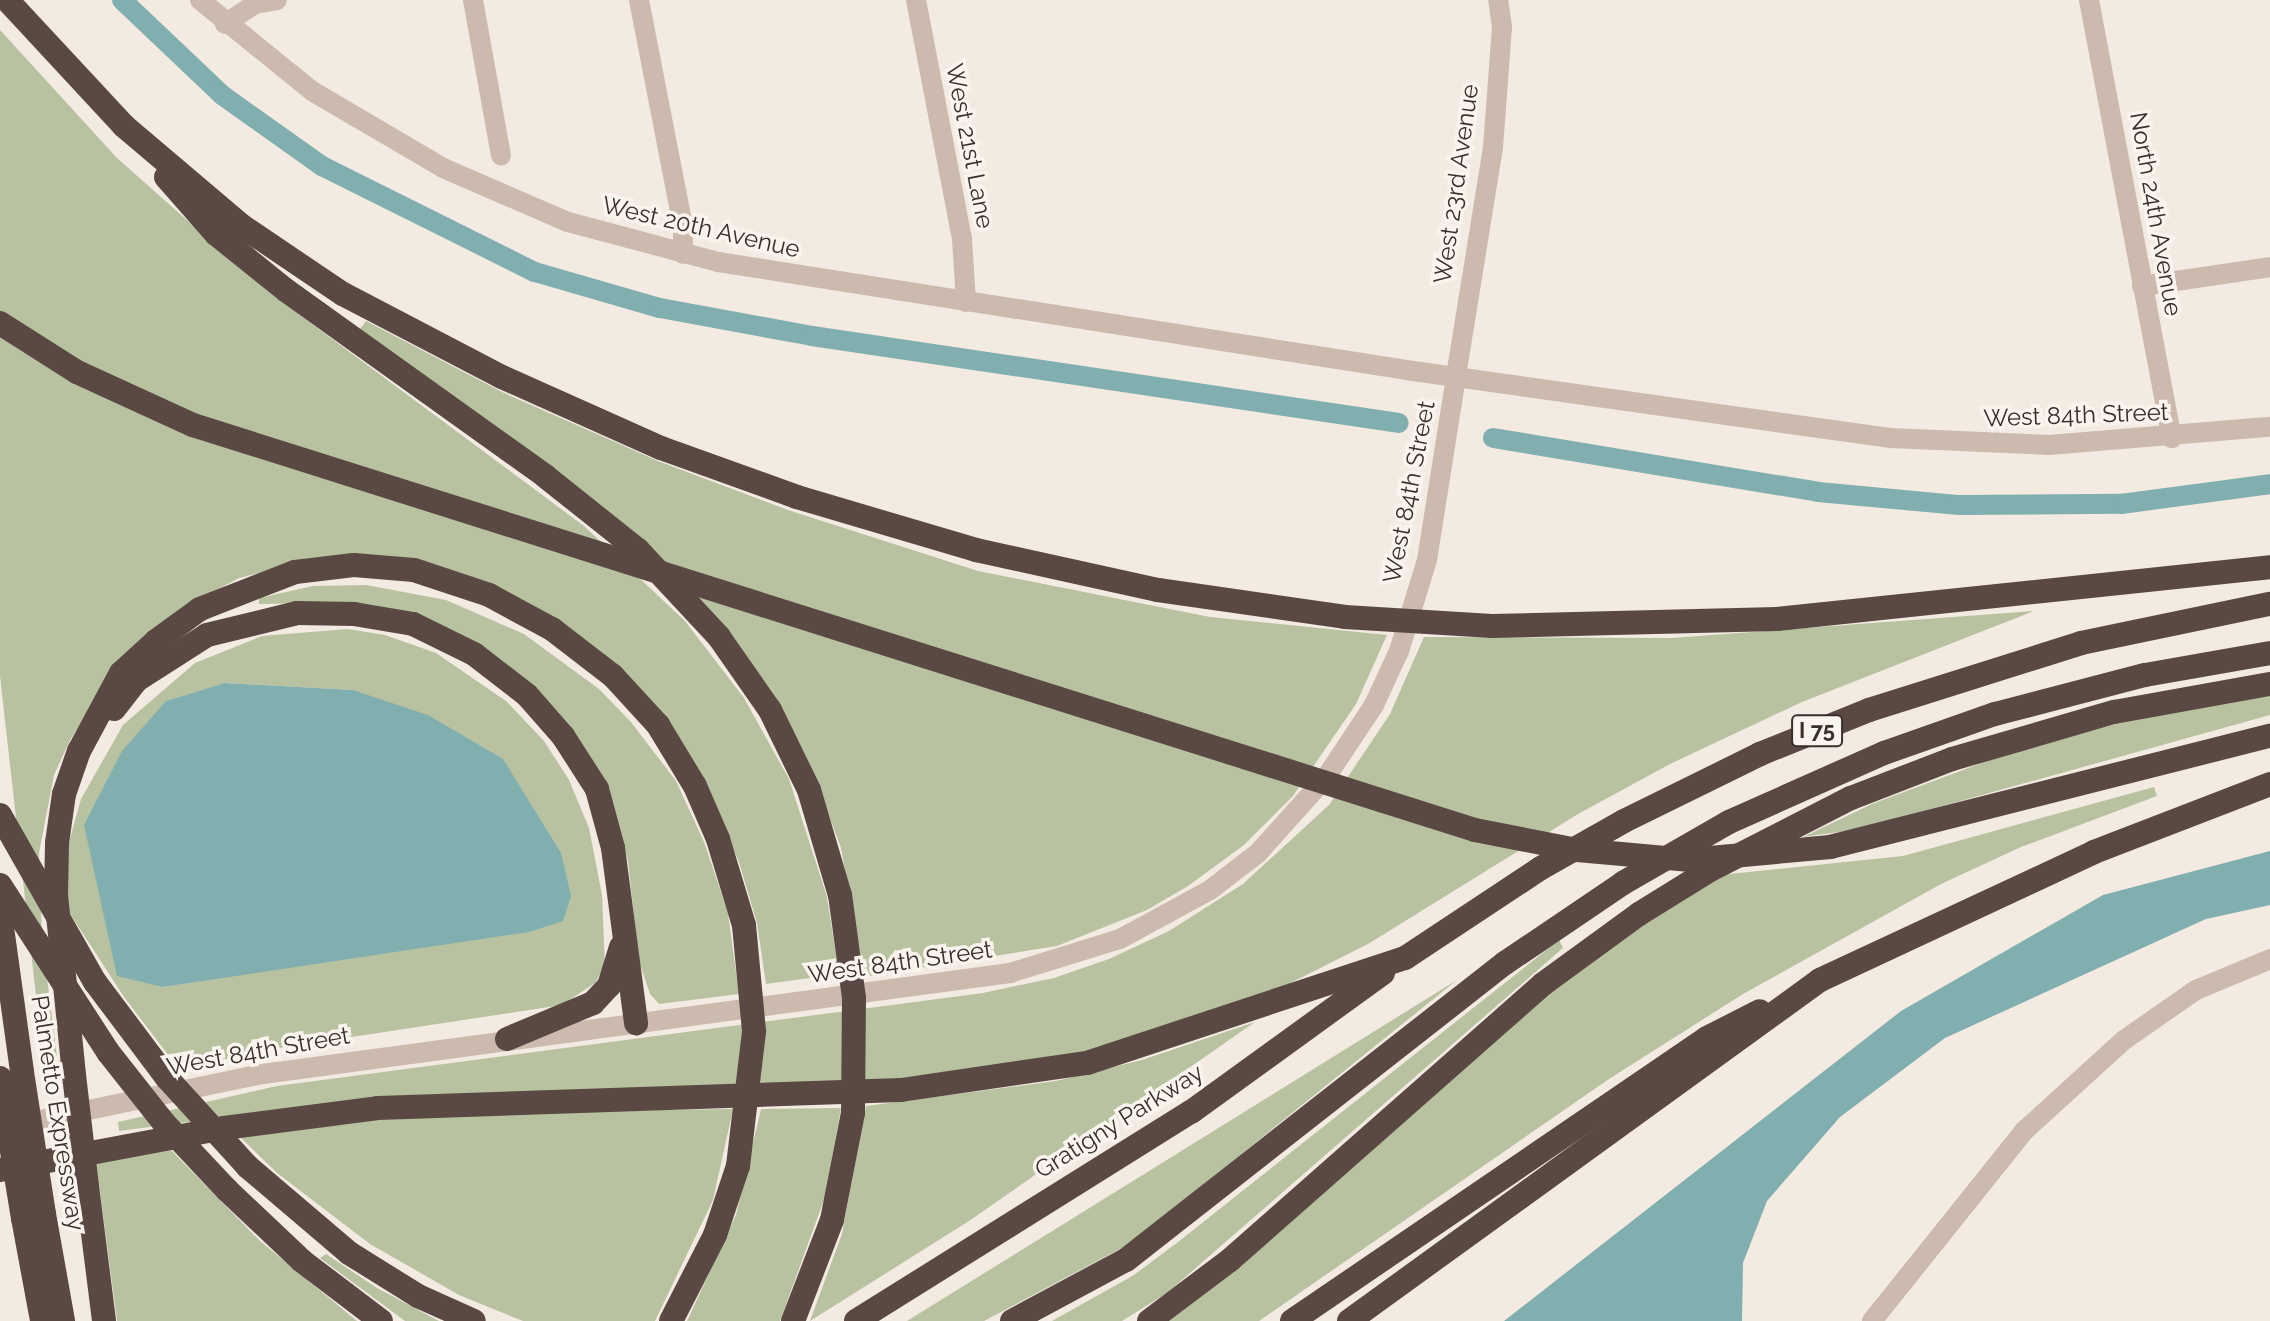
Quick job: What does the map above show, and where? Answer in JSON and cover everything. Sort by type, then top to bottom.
[{"type":"highway","points":[[7,0],[124,126],[216,234],[638,550],[719,637],[770,710],[809,790],[840,895],[854,998],[853,1113],[832,1220],[793,1321]]},
{"type":"highway","points":[[124,126],[242,226],[343,294],[502,377],[661,448],[797,497],[976,550],[1158,590],[1345,617],[1492,626],[1777,619],[2270,567]]},
{"type":"highway","points":[[0,323],[119,394],[222,435],[1475,830],[1577,850],[1688,860],[1830,847],[2270,736]]},
{"type":"highway","points":[[104,1321],[56,896],[57,843],[64,794],[79,751],[121,673],[200,609],[295,572],[354,565],[414,570],[489,595],[552,629],[613,676],[658,725],[695,786],[718,839],[744,925],[754,1031],[738,1166],[715,1235],[671,1321]]},
{"type":"highway","name":"I 75","points":[[1405,958],[1541,868],[1624,821],[1806,735],[2028,657],[2270,604]]},
{"type":"highway","points":[[79,751],[137,680],[207,635],[297,613],[354,614],[413,624],[474,654],[527,695],[563,736],[597,789],[613,848],[636,1023]]},
{"type":"highway","points":[[1012,1321],[1126,1260],[1505,963],[1623,883],[1729,822],[1859,763],[1995,714],[2133,677],[2270,653]]},
{"type":"highway","points":[[1149,1321],[1230,1260],[1543,984],[1639,914],[1710,870],[1851,798],[1952,759],[2114,712],[2270,684]]},
{"type":"highway","points":[[1292,1321],[1707,1038],[1820,980],[2094,852],[2270,784]]},
{"type":"highway","points":[[0,815],[95,982],[167,1078],[248,1167],[349,1253],[418,1296],[474,1321]]},
{"type":"highway","points":[[0,885],[108,1052],[164,1123],[227,1190],[302,1261],[381,1321]]},
{"type":"highway","name":"Palmetto Expressway","points":[[0,913],[7,1075],[34,1216],[63,1321]]},
{"type":"highway","points":[[507,1039],[593,1003],[619,964],[623,921]]},
{"type":"highway","points":[[0,1170],[224,1128],[402,1106],[811,1095],[1008,1078],[1087,1063],[1179,1036],[1405,958]]},
{"type":"highway","name":"Gratigny Parkway","points":[[859,1319],[1191,1112],[1405,958]]},
{"type":"highway","points":[[1349,1321],[1820,980]]},
{"type":"highway","points":[[34,1216],[42,1321]]},
{"type":"street","name":"West 20th Avenue","points":[[200,0],[225,24],[345,113],[443,168],[550,216],[683,254],[966,302]]},
{"type":"street","points":[[225,24],[255,4],[277,0]]},
{"type":"street","points":[[473,0],[501,155]]},
{"type":"street","points":[[639,0],[683,227],[683,254]]},
{"type":"street","name":"West 21st Lane","points":[[916,0],[962,239],[966,302]]},
{"type":"street","name":"West 23rd Avenue","points":[[1456,376],[1493,147],[1502,27],[1498,0]]},
{"type":"street","name":"North 24th Avenue","points":[[2089,0],[2172,438]]},
{"type":"street","points":[[2142,286],[2270,267]]},
{"type":"street","name":"West 84th Street","points":[[966,302],[1908,440],[2035,446],[2172,438],[2270,427]]},
{"type":"street","name":"West 84th Street","points":[[0,1129],[263,1074],[1010,973],[1080,955],[1210,890],[1258,853],[1327,776],[1374,705],[1395,660],[1430,548],[1456,376]]},
{"type":"street","points":[[1872,1321],[2024,1131],[2124,1040],[2196,990],[2270,959]]},
{"type":"green space","points":[[0,30],[117,158],[224,253],[293,310],[584,526],[685,621],[744,698],[789,779],[827,897],[839,974],[766,984],[757,923],[739,862],[714,805],[671,732],[489,587],[291,565],[239,578],[194,602],[114,670],[70,740],[54,775],[39,853],[42,938],[57,1057],[43,1058],[0,676]]},
{"type":"green space","points":[[366,321],[502,392],[658,461],[788,510],[978,571],[1210,617],[1387,635],[1356,704],[1293,796],[1244,845],[1188,886],[1147,910],[1057,946],[864,977],[841,848],[819,789],[739,646],[360,329]]},
{"type":"green space","points":[[366,585],[446,600],[524,634],[599,689],[631,722],[676,781],[704,842],[728,913],[739,994],[659,1004],[650,994],[639,961],[628,861],[612,806],[487,656],[310,603],[259,604],[259,598],[313,586]]},
{"type":"green space","points":[[2034,611],[1802,702],[1670,764],[1578,814],[1368,944],[1223,1017],[991,1075],[256,1113],[119,1131],[118,1122],[277,1086],[983,993],[1054,978],[1109,959],[1169,931],[1243,884],[1329,805],[1390,714],[1424,637],[1671,638]]},
{"type":"green space","points":[[348,629],[385,635],[436,653],[506,701],[544,741],[569,780],[589,828],[602,895],[605,966],[595,983],[562,1005],[279,1048],[179,1069],[124,997],[65,906],[68,846],[81,799],[123,725],[195,663],[262,636]],"holes":[[[226,683],[353,690],[313,963],[163,987],[167,701]]]},
{"type":"green space","points":[[2270,695],[2270,715],[1860,829],[1803,837],[1872,804],[2011,752],[2127,721]]},
{"type":"green space","points":[[2154,787],[2157,796],[2021,847],[1941,884],[1743,994],[1609,1079],[1259,1321],[1166,1321],[1554,984],[1720,875],[1903,856]]},
{"type":"green space","points":[[1559,940],[1563,948],[1167,1293],[1122,1321],[1052,1321],[1134,1275],[1178,1242]]},
{"type":"green space","points":[[1457,980],[1131,1243],[984,1321],[907,1321]]},
{"type":"green space","points":[[1255,1022],[969,1221],[810,1321],[842,1234],[866,1106],[1056,1081],[1142,1060]]},
{"type":"green space","points":[[841,1108],[825,1197],[780,1321],[687,1321],[736,1215],[761,1109]]},
{"type":"green space","points":[[733,1109],[713,1200],[655,1321],[523,1321],[459,1295],[370,1244],[277,1173],[238,1135],[335,1122],[531,1112]]},
{"type":"green space","points":[[168,1147],[260,1241],[357,1321],[117,1321],[96,1161]]},
{"type":"green space","points":[[326,1254],[377,1288],[439,1321],[405,1321],[320,1258]]},
{"type":"water","points":[[225,683],[353,690],[428,715],[503,759],[561,853],[571,896],[563,921],[529,932],[163,987],[117,976],[84,825],[122,751],[166,701]]},
{"type":"water","points":[[2270,851],[2270,905],[2206,919],[1945,1038],[1840,1117],[1767,1201],[1743,1263],[1742,1321],[1504,1321],[1901,1011],[2103,895]]},
{"type":"waterway","points":[[122,0],[222,95],[322,166],[535,272],[660,308],[812,336],[1399,423]]},
{"type":"waterway","points":[[1493,438],[1818,492],[1959,505],[2121,504],[2270,484]]}]
